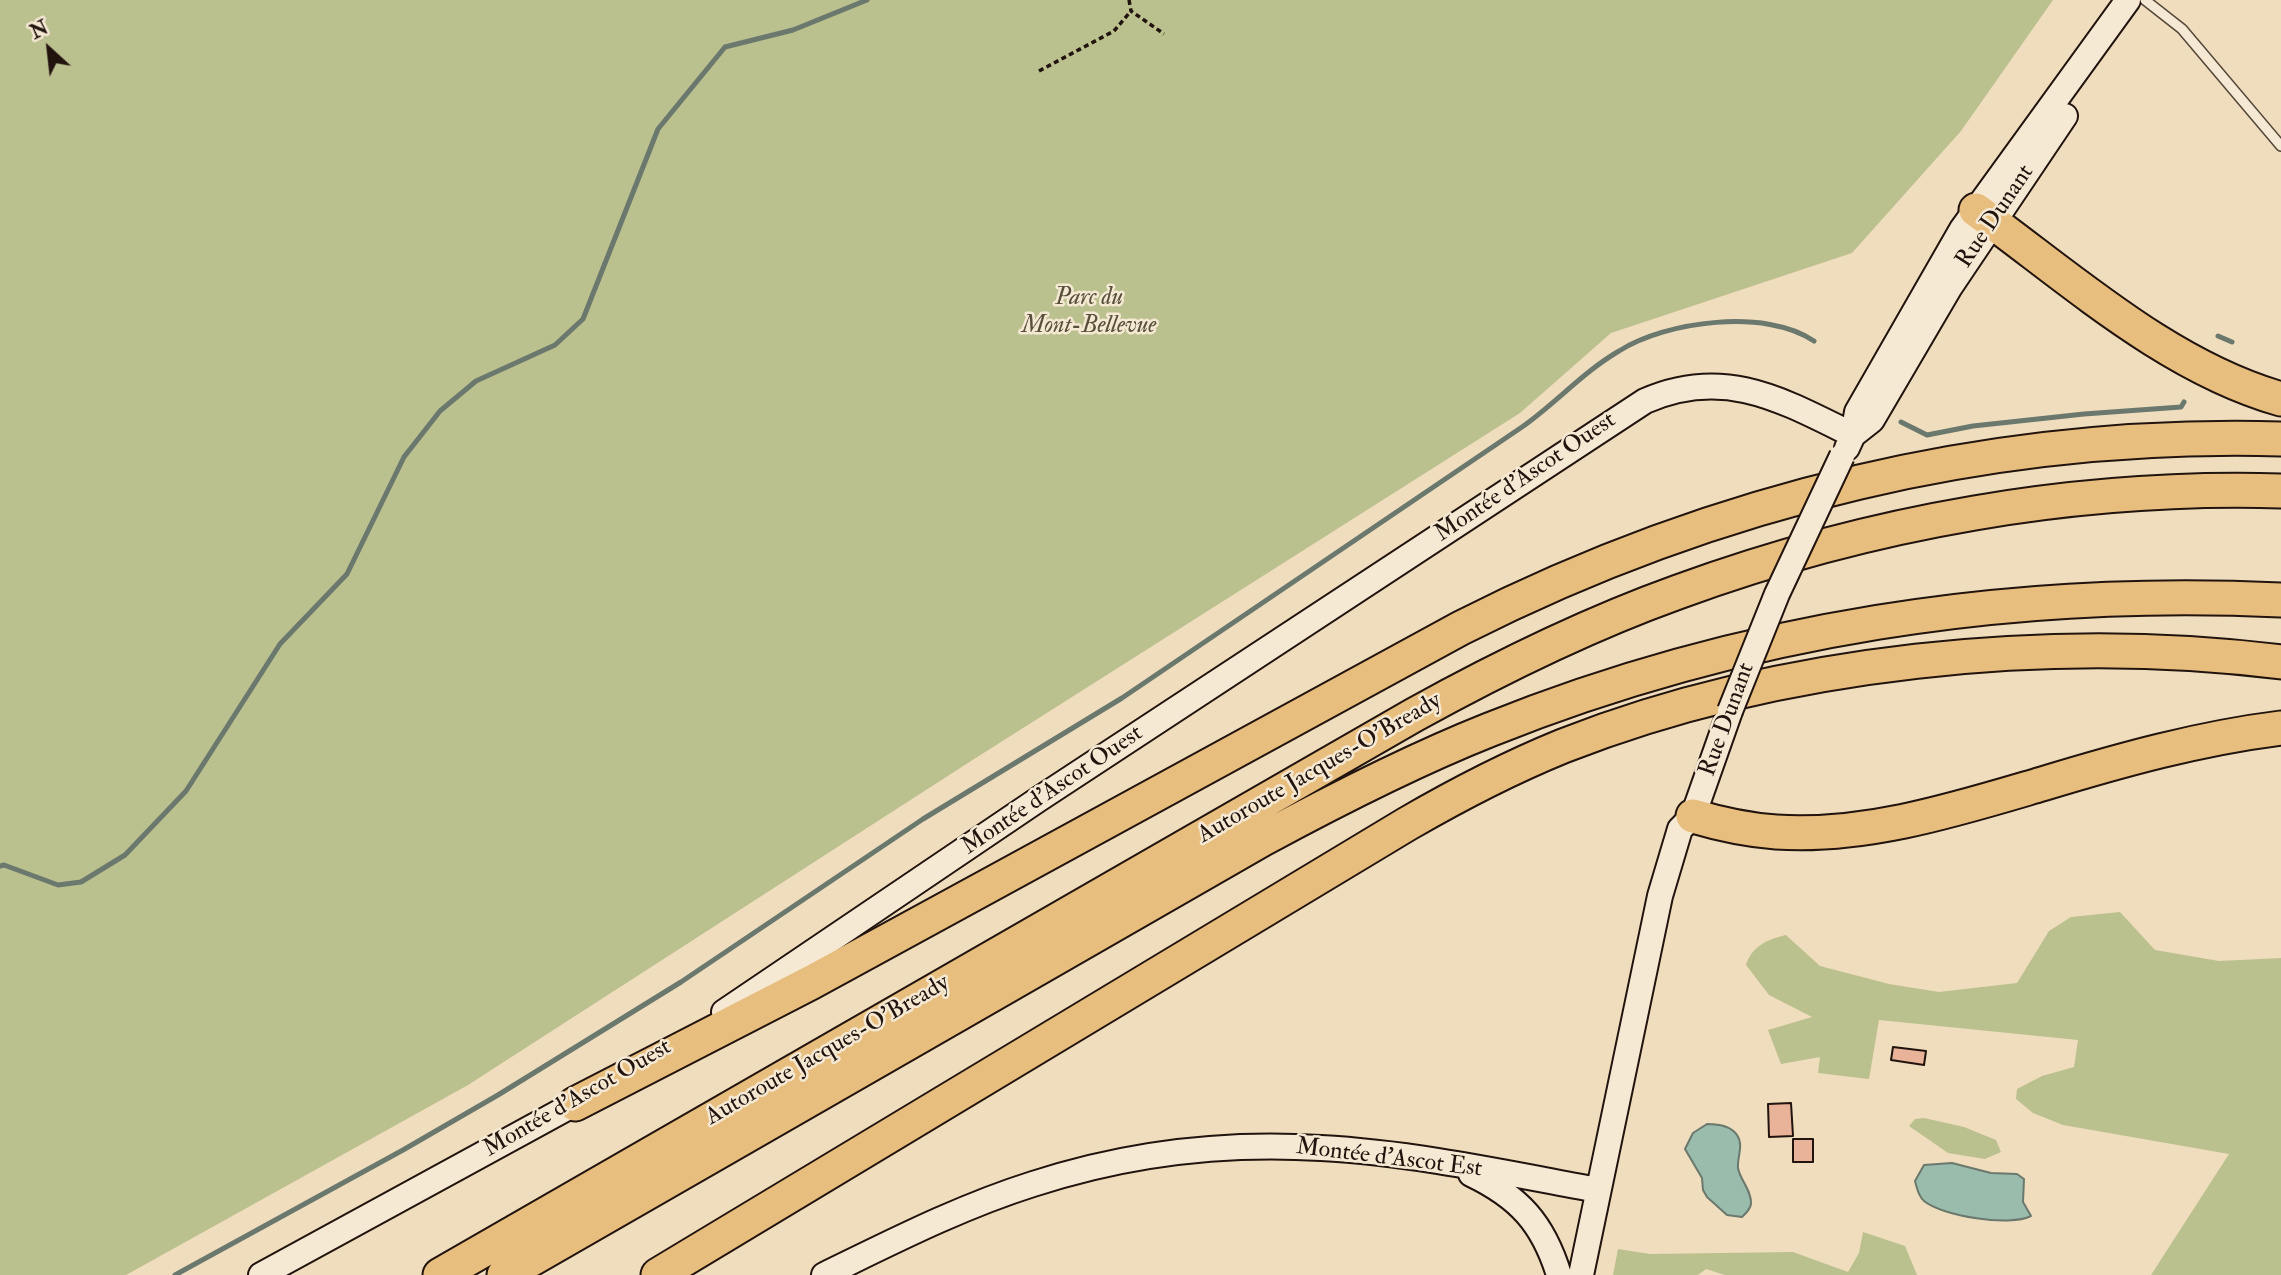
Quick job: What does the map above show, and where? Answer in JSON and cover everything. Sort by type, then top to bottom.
[{"type":"highway","points":[[1984,216],[2169,349],[2218,376],[2281,399]]},
{"type":"highway","points":[[575,1104],[812,982],[1450,634],[1550,585],[1632,551],[1784,500],[1880,476],[1968,460],[2104,443],[2217,438],[2281,439]]},
{"type":"highway","name":"Autoroute Jacques-O'Bready","points":[[440,1275],[1414,715],[1513,663],[1610,619],[1676,592],[1756,566],[1871,534],[1945,519],[2096,498],[2168,493],[2281,491]]},
{"type":"highway","name":"Autoroute Jacques-O'Bready","points":[[504,1275],[1274,833],[1421,759],[1520,718],[1687,663],[1791,638],[1883,621],[1977,608],[2071,600],[2178,597],[2281,600]]},
{"type":"highway","points":[[658,1275],[1388,835],[1482,782],[1583,738],[1676,709],[1759,688],[1845,672],[1937,660],[1998,655],[2119,652],[2281,662]]},
{"type":"highway","points":[[1692,816],[1739,828],[1777,832],[1868,827],[1960,807],[2156,752],[2281,728]]},
{"type":"street","name":"Rue Dunant","points":[[1581,1275],[1660,896],[1680,829],[1692,816],[1777,594],[1848,445],[1872,420],[1945,295],[1984,216],[2128,0]]},
{"type":"street","name":"Rue Dunant","points":[[1984,216],[2143,0]]},
{"type":"street","name":"Montée d'Ascot Ouest","points":[[261,1275],[575,1104],[692,1033],[1069,779],[1615,418],[1645,401],[1674,390],[1697,386],[1756,391],[1782,400],[1848,445]]},
{"type":"street","name":"Montée d'Ascot Est","points":[[824,1275],[991,1198],[1047,1179],[1126,1160],[1205,1150],[1289,1147],[1372,1152],[1520,1174],[1598,1190]]},
{"type":"street","points":[[1448,1164],[1492,1184],[1520,1205],[1542,1234],[1559,1275]]},
{"type":"lane","points":[[2143,0],[2182,29],[2281,146]]},
{"type":"path","points":[[1129,0],[1131,11],[1164,34]]},
{"type":"path","points":[[1039,71],[1114,31],[1131,11]]},
{"type":"green space","name":"Parc du Mont-Bellevue","points":[[0,0],[2053,0],[1961,131],[1852,253],[1611,333],[1520,413],[971,761],[468,1085],[126,1275],[0,1275]]},
{"type":"green space","points":[[2120,912],[2155,950],[2219,961],[2281,958],[2281,1275],[2151,1275],[2229,1154],[2063,1125],[2033,1113],[2016,1099],[2017,1089],[2042,1076],[2074,1067],[2078,1040],[1879,1020],[1869,1079],[1818,1073],[1820,1057],[1781,1064],[1768,1030],[1812,1017],[1769,995],[1746,965],[1752,953],[1762,944],[1786,935],[1820,966],[1889,984],[1939,992],[2017,983],[2049,931],[2071,917]]},
{"type":"green space","points":[[1924,1118],[1964,1127],[1996,1140],[2001,1152],[1985,1159],[1948,1153],[1909,1126],[1915,1119]]},
{"type":"green space","points":[[1863,1232],[1905,1246],[1917,1275],[1725,1275],[1706,1269],[1698,1275],[1613,1275],[1618,1249],[1650,1254],[1793,1252],[1848,1272],[1859,1253]]},
{"type":"shaded area","points":[[1707,1124],[1728,1128],[1739,1139],[1738,1168],[1750,1195],[1751,1204],[1742,1217],[1727,1215],[1707,1197],[1702,1178],[1685,1149],[1693,1133]]},
{"type":"shaded area","points":[[1952,1163],[1991,1173],[2017,1174],[2024,1179],[2023,1202],[2031,1216],[2008,1220],[1976,1218],[1945,1211],[1924,1201],[1915,1181],[1924,1165]]},
{"type":"building","points":[[1893,1047],[1926,1051],[1924,1065],[1891,1060]]},
{"type":"building","points":[[1791,1103],[1793,1136],[1769,1137],[1768,1104]]},
{"type":"building","points":[[1793,1139],[1813,1139],[1813,1162],[1793,1162]]},
{"type":"waterway","points":[[0,866],[4,865],[58,885],[81,882],[125,855],[186,791],[280,644],[347,574],[404,457],[440,411],[476,381],[555,345],[583,319],[658,129],[725,47],[793,30],[867,0]]},
{"type":"waterway","points":[[175,1275],[498,1095],[681,982],[923,819],[1122,698],[1522,427],[1593,368],[1619,351],[1663,332],[1716,322],[1770,324],[1794,331],[1814,341]]},
{"type":"waterway","points":[[2218,336],[2232,342]]},
{"type":"waterway","points":[[1901,422],[1927,435],[1973,426],[2181,407],[2184,402]]}]
